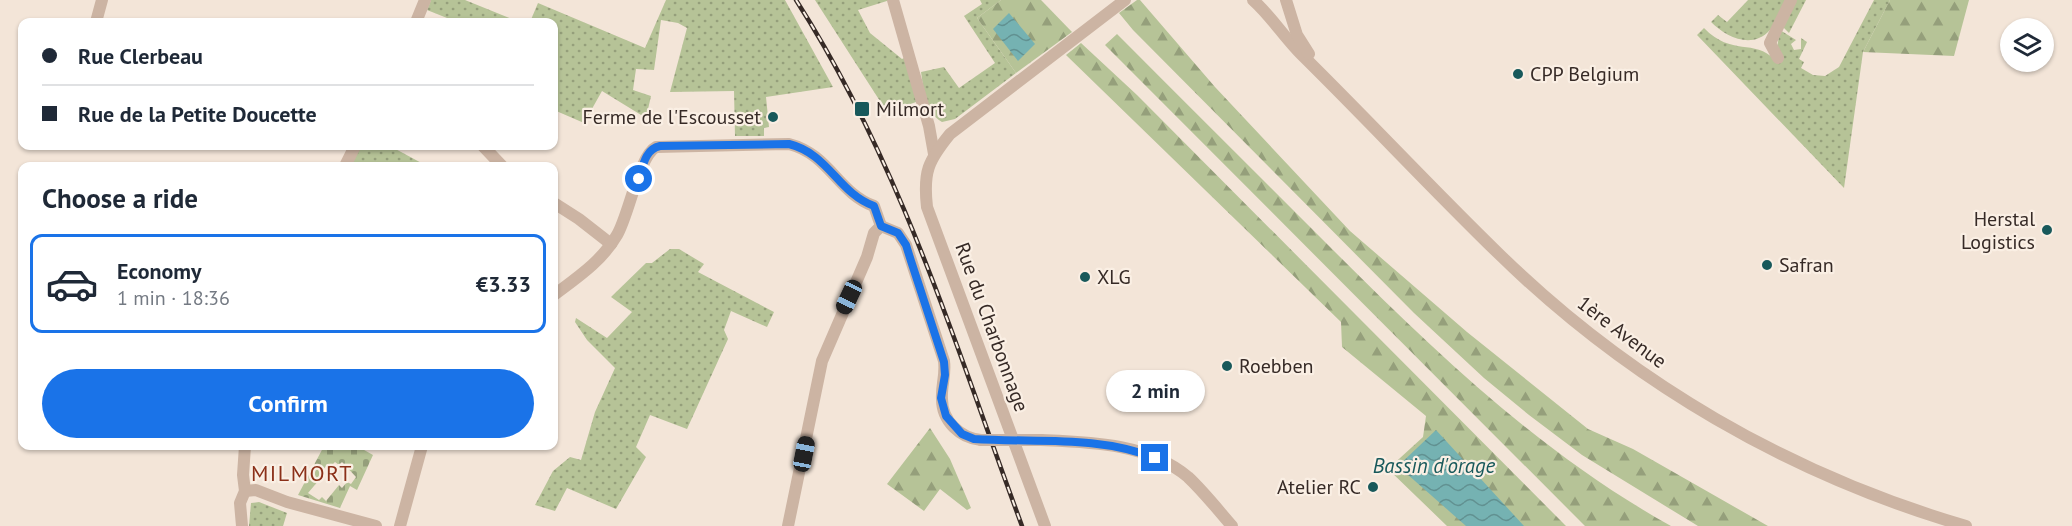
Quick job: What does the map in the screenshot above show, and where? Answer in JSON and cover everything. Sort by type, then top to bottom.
[{"type":"street","points":[[97,18],[102,0]]},
{"type":"street","points":[[418,18],[425,0]]},
{"type":"street","points":[[893,0],[929,126],[934,154]]},
{"type":"street","points":[[934,154],[950,134],[1125,0]]},
{"type":"street","name":"1ère Avenue","points":[[1256,2],[1269,7],[1281,0]]},
{"type":"street","name":"1ère Avenue","points":[[1286,0],[1296,35],[1321,73]]},
{"type":"street","points":[[1778,58],[1770,43],[1791,0]]},
{"type":"street","name":"1ère Avenue","points":[[1256,2],[1321,73],[1513,267],[1555,306],[1633,366],[1695,407],[1795,461],[1900,505],[1966,526]]},
{"type":"street","points":[[558,292],[596,262],[611,244],[628,213],[651,149],[660,146],[789,144],[806,148],[818,156],[860,201],[874,206],[881,226],[898,233],[909,253],[944,362],[945,375],[941,398],[946,416],[962,434],[981,440],[1041,440],[1121,447],[1155,458],[1188,477],[1232,526]]},
{"type":"street","points":[[487,150],[498,162]]},
{"type":"street","name":"Rue du Charbonnage","points":[[934,154],[925,174],[927,207],[1046,526]]},
{"type":"street","points":[[558,206],[611,244]]},
{"type":"street","points":[[788,526],[822,361],[867,257],[874,233],[881,226]]},
{"type":"street","points":[[242,526],[240,503],[245,490],[243,474],[245,450]]},
{"type":"street","points":[[400,526],[422,450]]},
{"type":"street","points":[[245,490],[256,490],[286,502],[376,526]]},
{"type":"green space","points":[[431,0],[465,0],[509,18],[447,18],[427,10]]},
{"type":"green space","points":[[666,0],[785,0],[833,87],[766,97],[769,127],[764,128],[764,136],[735,136],[734,91],[670,92],[687,28],[678,23],[661,20],[654,70],[636,69],[633,90],[651,96],[646,118],[602,91],[584,123],[558,112],[558,18],[532,18],[538,3],[645,48]]},
{"type":"green space","points":[[815,0],[890,0],[858,10],[870,33],[902,59],[906,57],[919,101],[887,112]]},
{"type":"green space","points":[[980,0],[1001,0],[977,18],[1016,73],[955,119],[942,122],[936,118],[929,107],[921,72],[944,67],[959,88],[995,63],[964,16],[982,4]]},
{"type":"green space","points":[[1001,0],[1041,0],[1072,32],[1016,73],[977,18]]},
{"type":"green space","points":[[1140,0],[1215,87],[1350,231],[1467,332],[1588,429],[1633,449],[1768,526],[1698,526],[1582,455],[1484,378],[1414,313],[1133,30],[1119,13]]},
{"type":"green space","points":[[1748,0],[1786,0],[1775,23],[1763,36],[1747,40],[1739,39],[1724,32],[1711,22],[1718,15],[1727,22]]},
{"type":"green space","points":[[1796,0],[1806,0],[1789,33],[1782,26]]},
{"type":"green space","points":[[1874,0],[1890,0],[1863,52],[1844,188],[1697,35],[1704,28],[1724,42],[1759,50],[1775,60],[1780,30],[1796,40],[1791,44],[1794,50],[1801,49],[1801,38],[1807,42],[1799,59],[1804,62],[1801,68],[1813,75],[1825,76],[1839,67]]},
{"type":"green space","points":[[1890,0],[1969,0],[1954,56],[1863,52]]},
{"type":"green space","points":[[1117,34],[1365,282],[1446,359],[1531,432],[1622,497],[1671,526],[1585,526],[1105,45]]},
{"type":"green space","points":[[1081,43],[1137,95],[1566,526],[1447,526],[1388,469],[1423,437],[1426,416],[1342,347],[1341,322],[1066,55]]},
{"type":"green space","points":[[358,150],[397,150],[420,162],[352,162]]},
{"type":"green space","points":[[670,249],[679,249],[704,264],[698,272],[774,312],[767,327],[731,311],[724,330],[728,339],[687,429],[650,415],[636,447],[646,457],[616,509],[567,488],[555,511],[535,505],[553,471],[570,457],[581,460],[595,412],[615,368],[587,340],[575,322],[576,318],[607,338],[632,312],[611,297],[646,263],[652,263]]},
{"type":"green space","points":[[930,428],[950,459],[971,508],[967,510],[940,489],[924,511],[887,484]]},
{"type":"green space","points":[[322,450],[364,450],[373,455],[357,490],[350,486],[340,508],[298,495]],"holes":[[[335,462],[339,465],[342,462],[356,477],[351,484],[347,482],[342,488],[339,485],[326,501],[322,497],[319,500],[308,493],[325,473],[322,471],[328,464],[331,466]]]},
{"type":"green space","points":[[259,502],[287,513],[283,526],[249,526],[251,503]]},
{"type":"water","points":[[1009,13],[1035,44],[1018,61],[993,29]]},
{"type":"water","name":"Bassin d'orage","points":[[1436,430],[1524,526],[1466,526],[1398,466]]},
{"type":"railway","points":[[796,0],[833,62],[896,190],[949,324],[1022,526]]},
{"type":"place","name":"CPP Belgium","points":[[1518,74]]},
{"type":"place","name":"Milmort","points":[[862,109]]},
{"type":"place","name":"Ferme de l'Escousset","points":[[773,117]]},
{"type":"place","name":"Herstal Logistics","points":[[2047,230]]},
{"type":"place","name":"Safran","points":[[1767,265]]},
{"type":"place","name":"XLG","points":[[1085,277]]},
{"type":"place","name":"Roebben","points":[[1227,366]]},
{"type":"place","name":"Atelier RC","points":[[1373,487]]},
{"type":"district","name":"MILMORT","points":[[302,473]]},
{"type":"route","points":[[639,179],[647,155],[651,149],[660,146],[789,144],[806,148],[818,156],[855,197],[874,206],[881,226],[893,229],[906,245],[944,362],[945,375],[941,398],[951,426],[974,439],[1062,441],[1121,447],[1137,450],[1155,458]]}]
